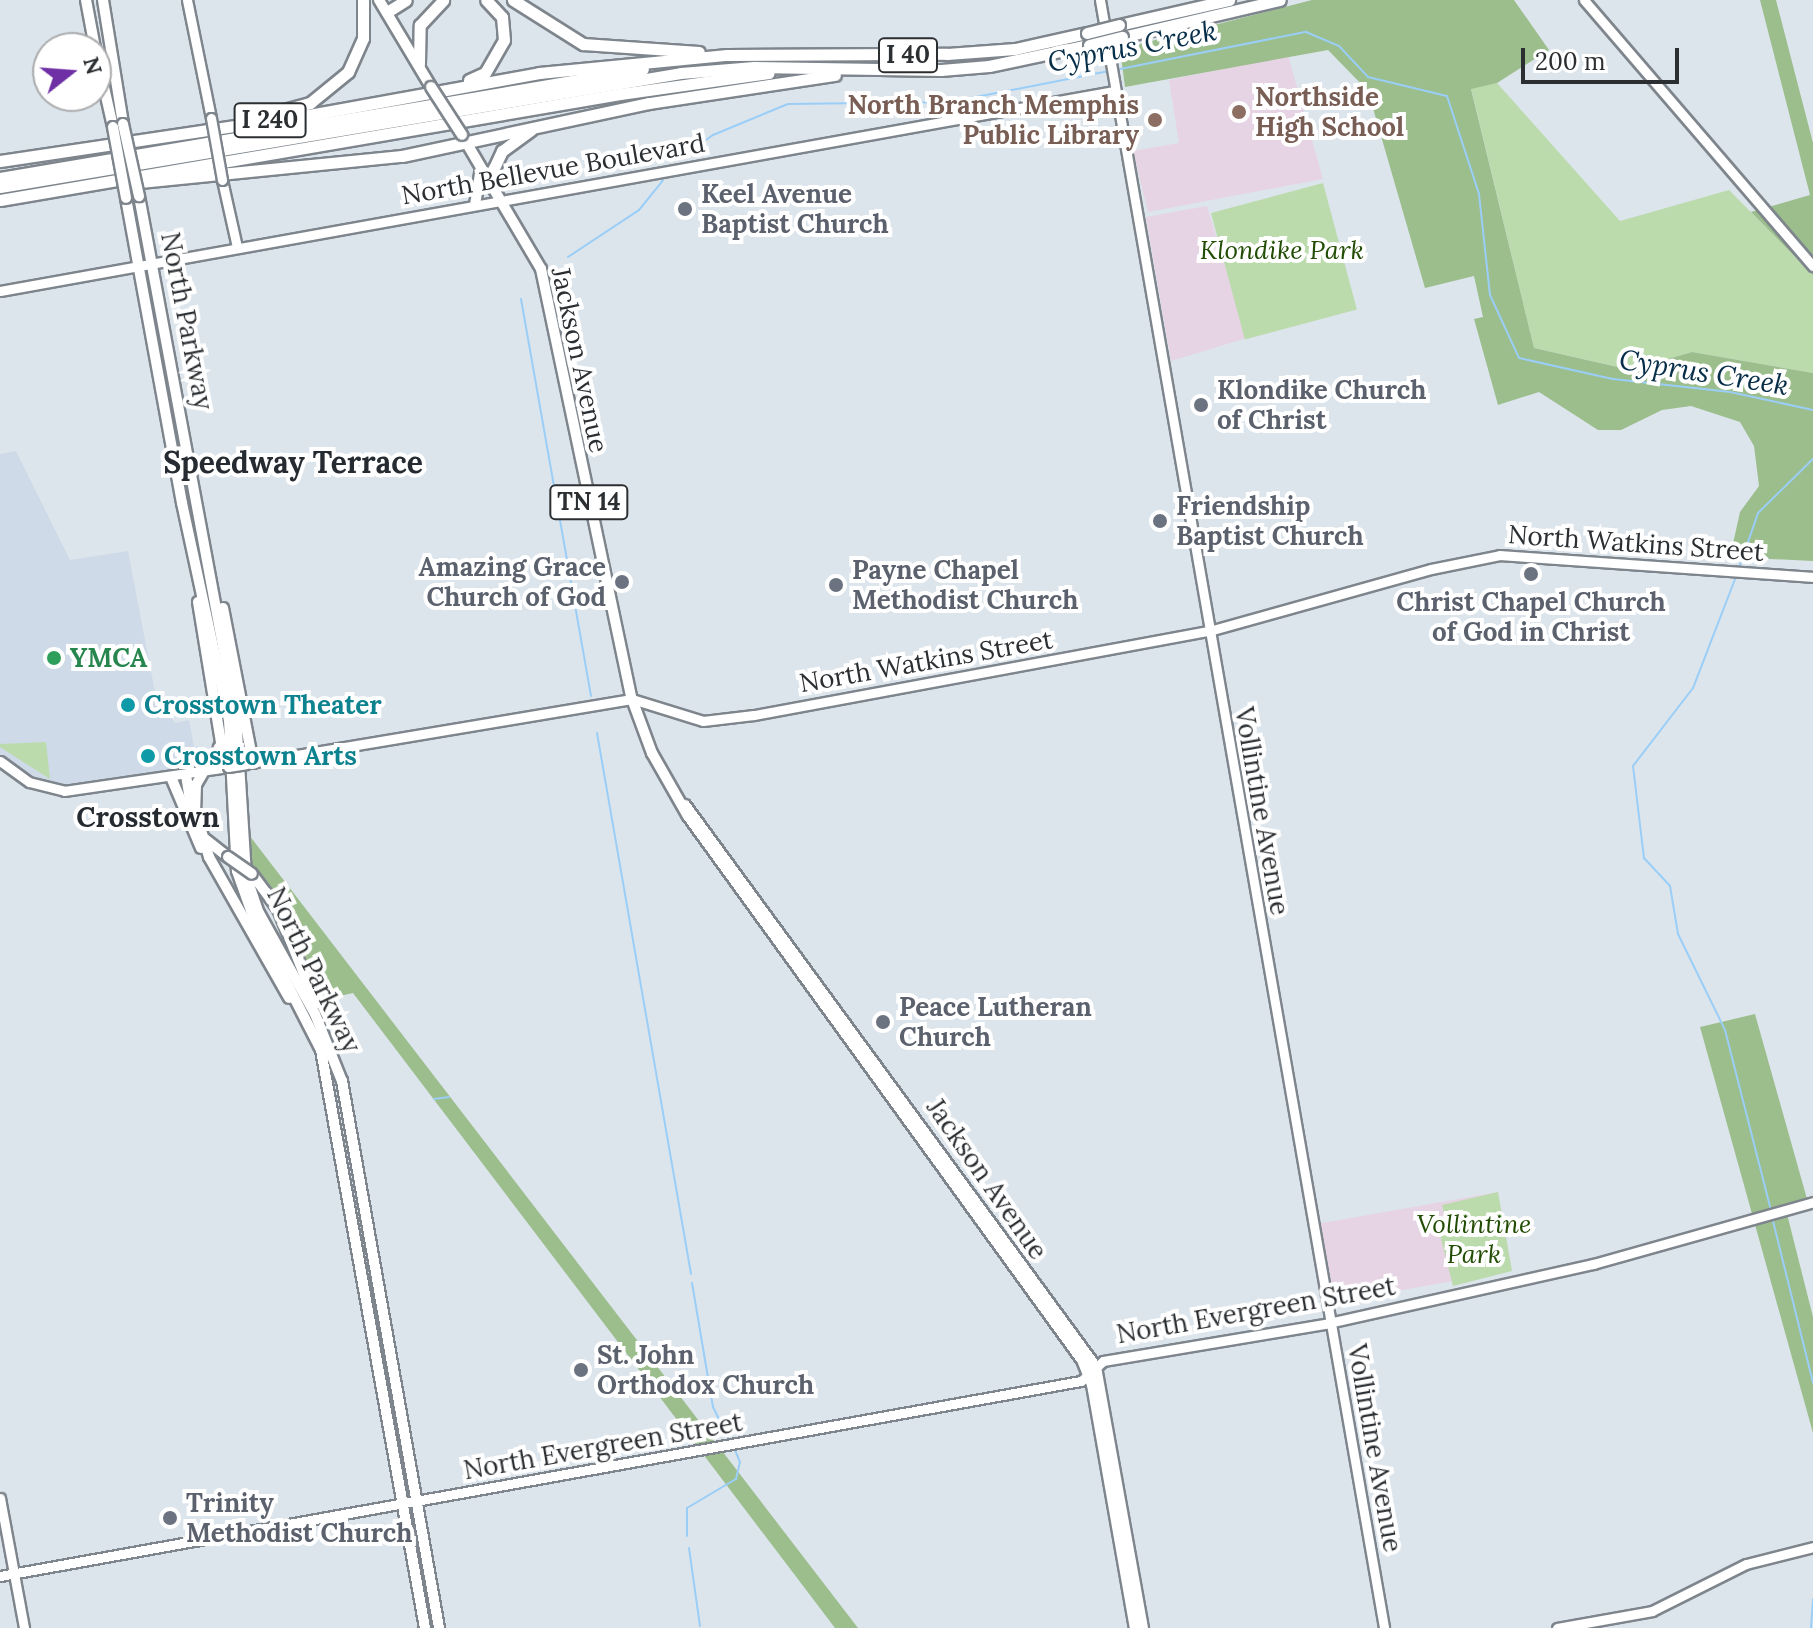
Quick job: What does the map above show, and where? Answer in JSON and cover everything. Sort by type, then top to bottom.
[{"type":"highway","points":[[231,125],[310,103],[338,82],[357,58],[363,0]]},
{"type":"highway","points":[[387,12],[406,0]]},
{"type":"highway","points":[[419,64],[420,25],[443,0]]},
{"type":"highway","points":[[454,87],[485,73],[499,55],[505,29],[486,0]]},
{"type":"highway","points":[[513,0],[583,44],[721,55]]},
{"type":"highway","name":"I 40","points":[[0,187],[681,73],[754,67],[880,70],[989,66],[1229,0]]},
{"type":"highway","name":"I 40","points":[[1120,31],[1274,2]]},
{"type":"highway","name":"I 40","points":[[0,178],[721,55],[947,54],[1088,39]]},
{"type":"highway","name":"I 240","points":[[0,161],[454,87],[721,55]]},
{"type":"highway","name":"I 240","points":[[0,200],[620,94],[763,74],[862,70]]},
{"type":"highway","points":[[105,183],[148,184],[274,165],[402,156],[463,137],[764,82],[880,70]]},
{"type":"highway","points":[[494,188],[494,168],[502,151],[529,130],[561,119]]},
{"type":"main road","name":"North Parkway","points":[[86,0],[92,32]]},
{"type":"main road","name":"North Parkway","points":[[103,0],[136,267],[189,541],[230,729],[239,882],[254,919],[344,1090],[439,1628]]},
{"type":"main road","name":"Jackson Avenue","points":[[379,0],[502,200],[545,283],[632,699],[652,753],[683,804],[1093,1371],[1143,1628]]},
{"type":"main road","name":"North Parkway","points":[[112,105],[139,196],[154,264],[206,538],[238,735],[246,876],[328,1059],[401,1504],[425,1628]]},
{"type":"main road","points":[[475,205],[481,167]]},
{"type":"main road","points":[[206,538],[250,763]]},
{"type":"main road","points":[[189,541],[221,737],[218,769],[195,796],[202,835],[265,887],[292,939],[328,1059]]},
{"type":"main road","points":[[186,775],[209,857]]},
{"type":"main road","points":[[171,777],[191,829],[328,1059]]},
{"type":"main road","name":"Jackson Avenue","points":[[1093,1371],[1135,1628]]},
{"type":"street","points":[[187,0],[237,247]]},
{"type":"street","name":"Vollintine Avenue","points":[[1100,0],[1384,1628]]},
{"type":"street","points":[[1584,0],[1813,266]]},
{"type":"street","name":"North Bellevue Boulevard","points":[[0,291],[1113,86]]},
{"type":"street","name":"North Watkins Street","points":[[0,761],[46,788],[91,791],[632,699],[703,721],[1209,631],[1431,569],[1500,555],[1813,577]]},
{"type":"street","name":"North Evergreen Street","points":[[0,1576],[1081,1381],[1093,1371],[1140,1354],[1329,1323],[1593,1264],[1813,1202]]},
{"type":"street","points":[[0,1498],[24,1628]]},
{"type":"street","points":[[1557,1628],[1652,1611],[1746,1564],[1808,1548]]},
{"type":"shaded area","name":"Northside High School","points":[[1288,55],[1323,179],[1148,212],[1133,151],[1179,143],[1169,80]]},
{"type":"shaded area","points":[[1207,206],[1247,338],[1171,361],[1146,217]]},
{"type":"shaded area","points":[[16,451],[70,560],[128,551],[155,692],[175,723],[189,720],[199,772],[91,791],[46,788],[0,761],[0,454]]},
{"type":"shaded area","points":[[1498,1192],[1512,1271],[1335,1302],[1321,1223]]},
{"type":"green space","points":[[1312,0],[1514,0],[1549,50],[1497,83],[1471,89],[1534,348],[1631,370],[1692,352],[1813,373],[1813,561],[1730,557],[1740,512],[1759,486],[1754,446],[1740,422],[1691,406],[1662,410],[1621,430],[1598,430],[1539,392],[1498,405],[1474,319],[1483,317],[1474,276],[1425,288],[1368,91],[1328,50],[1125,87],[1120,49]]},
{"type":"green space","points":[[1760,0],[1776,0],[1813,143],[1813,275],[1751,212],[1810,195]]},
{"type":"green space","points":[[1497,83],[1620,221],[1729,190],[1813,275],[1813,373],[1692,352],[1632,370],[1534,348],[1471,88]]},
{"type":"green space","name":"Klondike Park","points":[[1323,183],[1357,310],[1245,340],[1211,213]]},
{"type":"green space","points":[[46,742],[50,779],[0,747],[0,744]]},
{"type":"green space","points":[[249,835],[858,1628],[835,1628],[353,993],[322,1000],[280,933],[251,864]]},
{"type":"green space","points":[[1755,1014],[1807,1199],[1785,1206],[1813,1317],[1813,1433],[1700,1027]]},
{"type":"green space","name":"Vollintine Park","points":[[1498,1192],[1512,1271],[1453,1286],[1436,1219],[1445,1217],[1442,1205]]},
{"type":"waterway","name":"Cyprus Creek","points":[[1115,70],[1306,32],[1339,46],[1368,77],[1447,96],[1479,194],[1490,295],[1519,358],[1613,379],[1730,392],[1813,410]]},
{"type":"waterway","name":"Cyprus Creek","points":[[679,159],[713,135],[788,104],[950,102],[1109,71]]},
{"type":"waterway","points":[[568,257],[639,210],[663,180]]},
{"type":"waterway","points":[[521,299],[591,696]]},
{"type":"waterway","points":[[1739,568],[1758,513],[1813,459]]},
{"type":"waterway","points":[[1737,574],[1693,688],[1633,766],[1644,858],[1670,886],[1678,934],[1725,1030],[1771,1211]]},
{"type":"waterway","points":[[597,733],[691,1274]]},
{"type":"waterway","points":[[434,1099],[449,1097]]},
{"type":"waterway","name":"Cyprus Creek","points":[[1772,1217],[1813,1383]]},
{"type":"waterway","points":[[692,1283],[713,1407],[729,1440]]},
{"type":"waterway","points":[[687,1536],[687,1508],[736,1479],[740,1462],[734,1448]]},
{"type":"waterway","points":[[689,1548],[700,1626]]},
{"type":"waterway","name":"Cyprus Creek","points":[[1811,1628],[1813,1599]]},
{"type":"place","name":"Northside High School","points":[[1239,112]]},
{"type":"place","name":"North Branch Memphis Public Library","points":[[1155,120]]},
{"type":"place","name":"Keel Avenue Baptist Church","points":[[685,209]]},
{"type":"place","name":"Klondike Church of Christ","points":[[1201,405]]},
{"type":"place","name":"Friendship Baptist Church","points":[[1160,521]]},
{"type":"place","name":"Christ Chapel Church of God in Christ","points":[[1531,574]]},
{"type":"place","name":"Amazing Grace Church of God","points":[[622,582]]},
{"type":"place","name":"Payne Chapel Methodist Church","points":[[836,585]]},
{"type":"place","name":"YMCA","points":[[54,658]]},
{"type":"place","name":"Crosstown Theater","points":[[128,705]]},
{"type":"place","name":"Crosstown Arts","points":[[148,756]]},
{"type":"place","name":"Peace Lutheran Church","points":[[883,1022]]},
{"type":"place","name":"St. John Orthodox Church","points":[[581,1370]]},
{"type":"place","name":"Trinity Methodist Church","points":[[170,1518]]},
{"type":"district","name":"Speedway Terrace","points":[[293,462]]},
{"type":"district","name":"Crosstown","points":[[148,817]]}]
